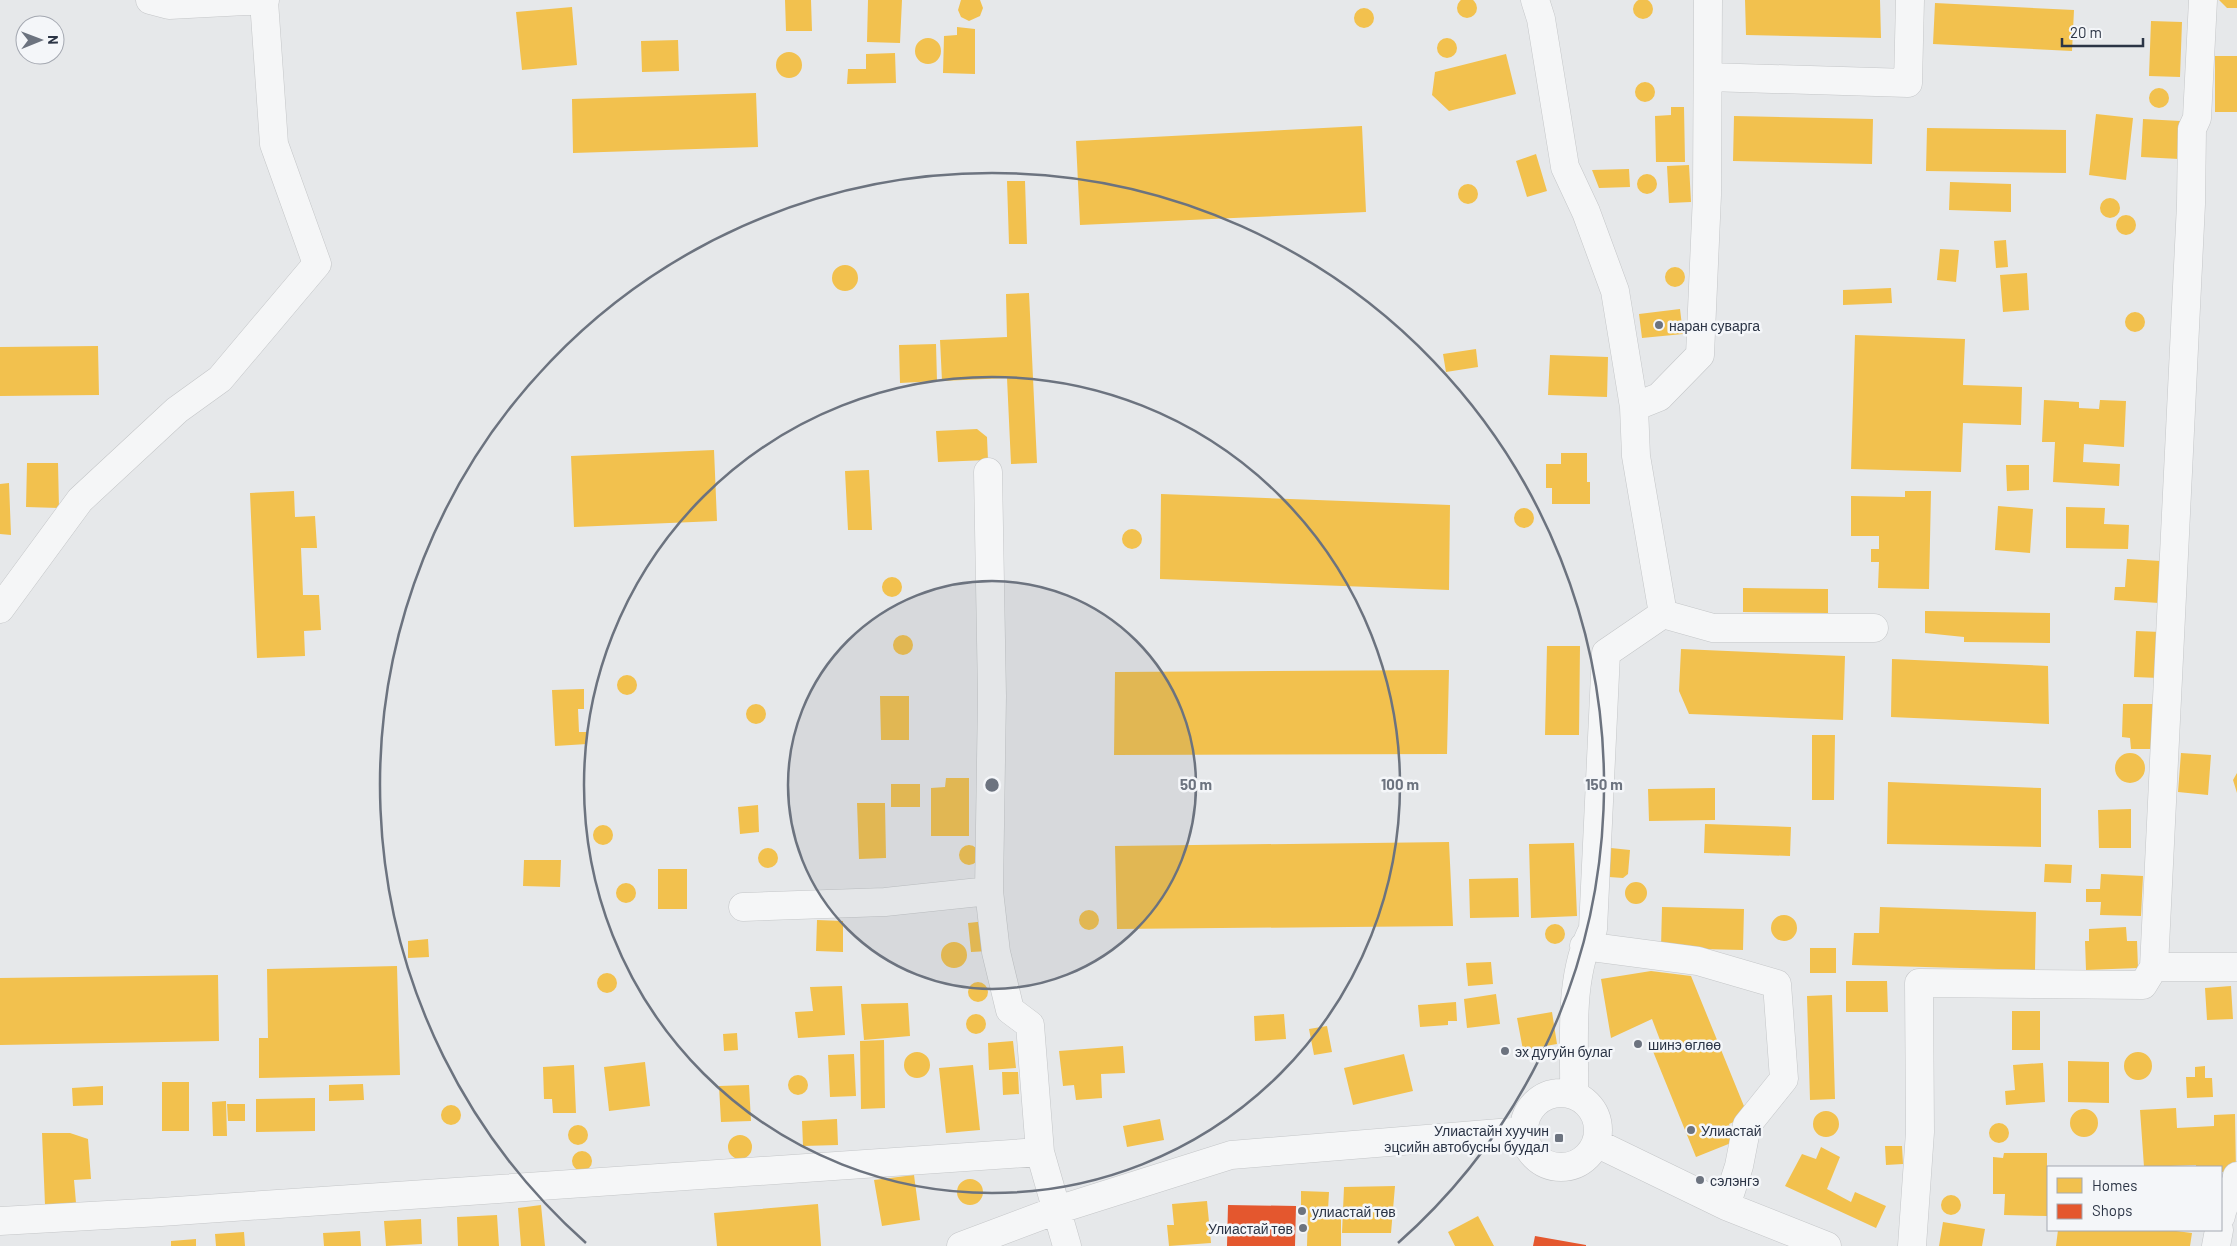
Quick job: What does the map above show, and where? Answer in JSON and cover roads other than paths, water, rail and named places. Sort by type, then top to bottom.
[{"type":"street","points":[[0,610],[80,500],[177,410],[220,379],[317,264],[274,144],[264,0],[169,5],[150,0]]},
{"type":"street","points":[[1535,0],[1541,19],[1565,167],[1586,212],[1615,291],[1634,407],[1636,456],[1663,614]]},
{"type":"street","points":[[1634,407],[1659,397],[1700,355],[1707,195],[1708,0]]},
{"type":"street","points":[[1708,77],[1908,83],[1910,0]]},
{"type":"street","points":[[1912,1246],[1920,1132],[1919,983],[2143,985],[2154,967],[2191,204],[2192,129],[2197,118],[2203,0]]},
{"type":"street","points":[[988,472],[992,696],[989,891],[996,952],[1010,1010],[1030,1025],[1040,1152],[1068,1246]]},
{"type":"street","points":[[1663,614],[1713,628],[1874,628]]},
{"type":"street","points":[[1574,1095],[1578,977],[1584,946],[1593,929],[1606,653],[1663,614]]},
{"type":"street","points":[[744,907],[885,902],[989,891]]},
{"type":"street","points":[[1584,946],[1698,961],[1777,984],[1784,1079],[1747,1125],[1739,1166],[1726,1206]]},
{"type":"street","points":[[2154,967],[2237,967]]},
{"type":"street","points":[[1560,1092],[1574,1095],[1586,1102],[1595,1114],[1598,1128],[1596,1143],[1588,1155],[1576,1163],[1562,1167],[1548,1164],[1536,1157],[1527,1145],[1524,1131],[1526,1116],[1534,1104],[1546,1096],[1560,1092]]},
{"type":"street","points":[[961,1246],[1057,1210],[1231,1156],[1524,1131]]},
{"type":"street","points":[[1596,1143],[1726,1206],[1827,1246]]},
{"type":"street","points":[[0,1221],[161,1212],[1040,1152]]},
{"type":"street","points":[[2222,1211],[2236,1186],[2237,1176]]},
{"type":"street","points":[[2216,1246],[2219,1231]]},
{"type":"place","name":"наран суварга","points":[[1659,325]]},
{"type":"place","name":"шинэ өглөө","points":[[1638,1044]]},
{"type":"place","name":"эх дугуйн булаг","points":[[1505,1051]]},
{"type":"place","name":"Улиастай","points":[[1691,1130]]},
{"type":"place","name":"Улиастайн хуучин эцсийн автобусны буудал","points":[[1559,1138]]},
{"type":"place","name":"сэлэнгэ","points":[[1700,1180]]},
{"type":"place","name":"улиастай төв","points":[[1302,1211]]},
{"type":"place","name":"Улиастай төв","points":[[1303,1228]]}]
